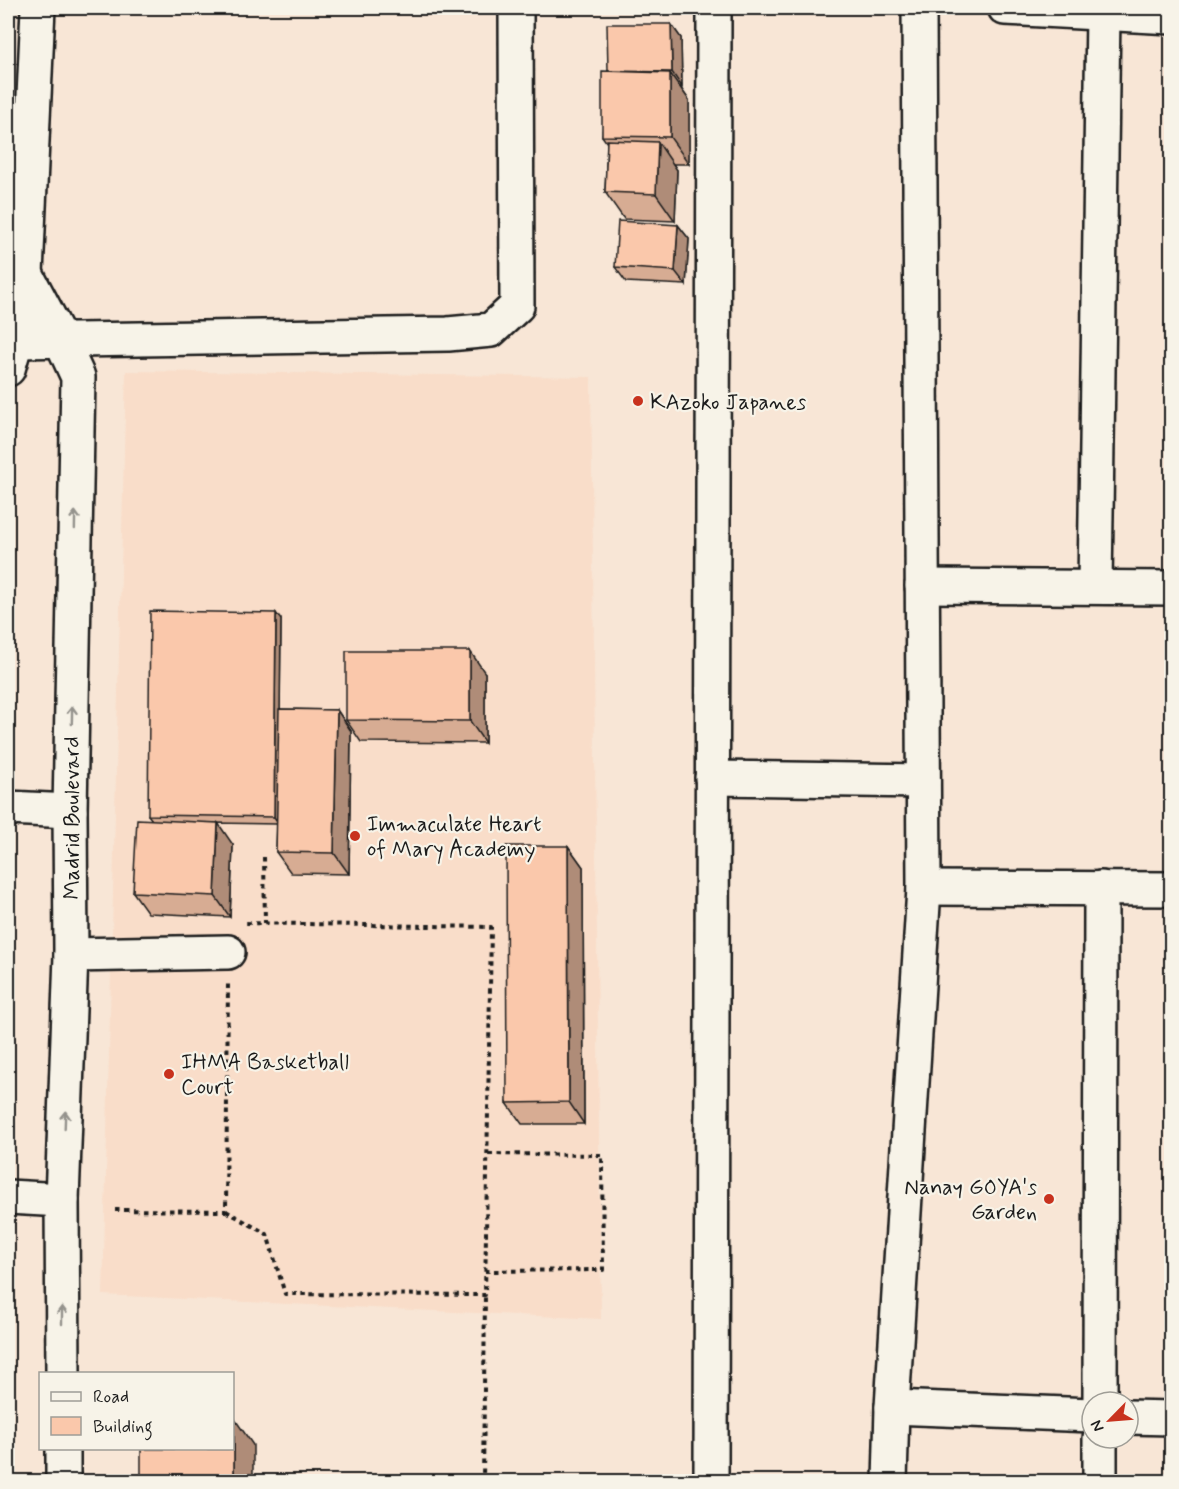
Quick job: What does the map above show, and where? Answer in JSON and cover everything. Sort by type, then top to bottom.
[{"type":"street","points":[[38,8],[26,274],[12,355],[61,340],[448,334],[490,330],[517,306],[516,8]]},
{"type":"street","points":[[711,1482],[714,8]]},
{"type":"street","points":[[890,1482],[892,1407],[924,888],[919,8]]},
{"type":"street","points":[[1005,8],[1172,17]]},
{"type":"street","points":[[1095,586],[1102,13]]},
{"type":"street","name":"Madrid Boulevard","points":[[26,274],[78,377],[70,811],[71,955],[62,1200],[63,1372]]},
{"type":"street","points":[[922,586],[1172,588]]},
{"type":"street","points":[[712,778],[923,781]]},
{"type":"street","points":[[8,808],[70,811]]},
{"type":"street","points":[[924,888],[1172,890]]},
{"type":"street","points":[[1100,1390],[1101,888]]},
{"type":"street","points":[[71,955],[228,952]]},
{"type":"street","points":[[8,1197],[62,1200]]},
{"type":"street","points":[[892,1407],[1080,1415]]},
{"type":"street","points":[[1140,1417],[1172,1418]]},
{"type":"street","points":[[63,1450],[63,1482]]},
{"type":"street","points":[[1100,1450],[1100,1482]]},
{"type":"path","points":[[264,857],[265,923]]},
{"type":"path","points":[[226,1210],[228,922],[491,927],[483,1482]]},
{"type":"path","points":[[485,1271],[603,1270],[602,1155],[487,1154]]},
{"type":"path","points":[[115,1210],[226,1210],[267,1234],[285,1294],[485,1295]]},
{"type":"shaded area","name":"Immaculate Heart of Mary Academy","points":[[126,371],[591,377],[601,1319],[103,1295]]},
{"type":"building","points":[[607,24],[671,24],[672,72],[608,71]]},
{"type":"building","points":[[602,71],[670,73],[670,137],[602,136]]},
{"type":"building","points":[[607,140],[658,142],[656,194],[605,192]]},
{"type":"building","points":[[618,221],[678,225],[675,271],[615,267]]},
{"type":"building","points":[[150,611],[276,613],[274,817],[148,815]]},
{"type":"building","points":[[346,651],[470,651],[470,721],[346,720]]},
{"type":"building","points":[[279,709],[337,710],[334,853],[276,852]]},
{"type":"building","points":[[137,819],[218,823],[215,896],[133,892]]},
{"type":"building","points":[[506,846],[568,846],[569,1102],[507,1103]]},
{"type":"building","points":[[141,1450],[234,1450],[234,1482],[141,1482]]},
{"type":"place","name":"KAzoko Japanes","points":[[638,401]]},
{"type":"place","name":"Immaculate Heart of Mary Academy","points":[[355,836]]},
{"type":"place","name":"IHMA Basketball Court","points":[[169,1074]]},
{"type":"place","name":"Nanay GOYA's Garden","points":[[1049,1199]]}]
